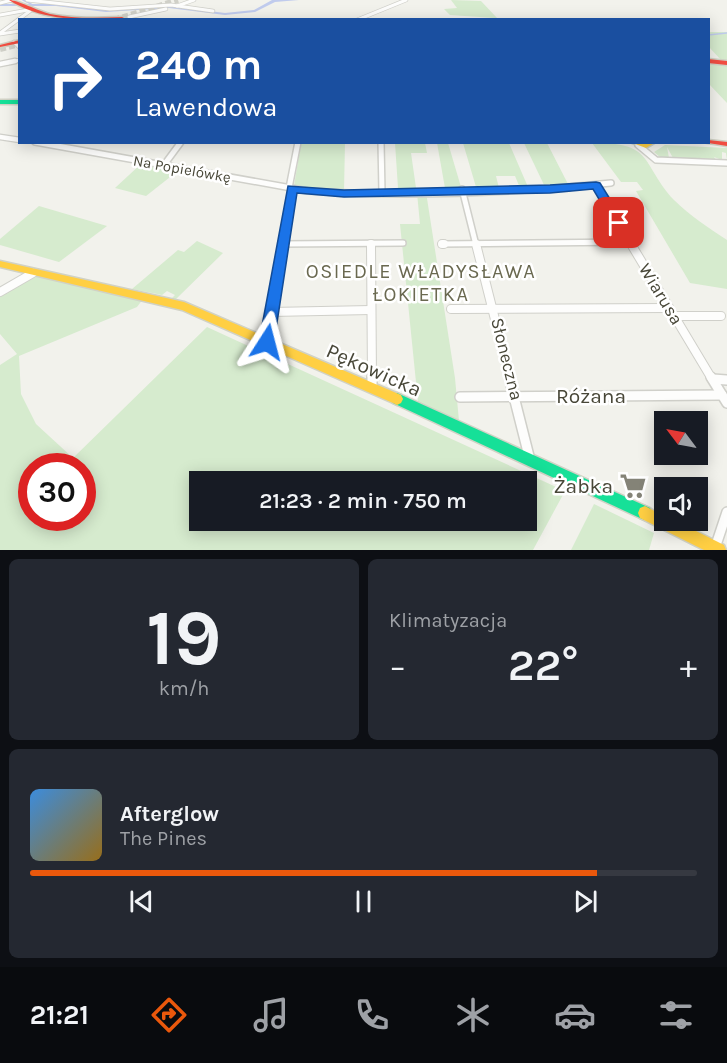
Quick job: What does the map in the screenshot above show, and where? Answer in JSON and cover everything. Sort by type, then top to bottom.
[{"type":"street","points":[[128,18],[194,0]]},
{"type":"street","points":[[362,18],[406,0]]},
{"type":"street","points":[[0,3],[122,9],[174,7],[213,11]]},
{"type":"street","points":[[0,33],[21,3]]},
{"type":"street","points":[[0,15],[21,3],[66,18]]},
{"type":"street","points":[[0,33],[18,31]]},
{"type":"street","points":[[0,46],[18,44]]},
{"type":"street","points":[[0,64],[18,60]]},
{"type":"street","points":[[710,62],[727,63]]},
{"type":"street","points":[[0,103],[18,104]]},
{"type":"street","points":[[0,137],[18,140]]},
{"type":"street","points":[[710,141],[727,142]]},
{"type":"street","name":"Na Popielówkę","points":[[46,144],[291,188],[344,193],[550,189],[611,183]]},
{"type":"street","points":[[164,165],[180,144]]},
{"type":"street","points":[[267,342],[298,144]]},
{"type":"street","points":[[381,144],[382,192]]},
{"type":"street","points":[[636,144],[651,144],[653,156]]},
{"type":"street","points":[[636,144],[656,160],[727,162]]},
{"type":"street","name":"Wiarusa","points":[[596,185],[725,399]]},
{"type":"street","name":"Słoneczna","points":[[462,189],[494,309],[530,460]]},
{"type":"street","points":[[442,244],[630,242]]},
{"type":"street","points":[[282,243],[403,243]]},
{"type":"street","points":[[371,243],[372,387]]},
{"type":"street","name":"Pękowicka","points":[[0,264],[184,306],[372,387],[717,549]]},
{"type":"street","points":[[0,292],[33,273]]},
{"type":"street","points":[[451,309],[669,308]]},
{"type":"street","points":[[271,312],[371,310]]},
{"type":"street","points":[[674,315],[721,316]]},
{"type":"street","points":[[713,380],[727,380]]},
{"type":"street","name":"Różana","points":[[460,397],[725,399]]},
{"type":"street","points":[[717,549],[727,512]]},
{"type":"green space","points":[[451,0],[481,1],[497,18],[450,15],[444,9],[457,8]]},
{"type":"green space","points":[[710,32],[727,32],[727,61],[721,60],[710,48]]},
{"type":"green space","points":[[710,64],[727,65],[727,103],[710,85]]},
{"type":"green space","points":[[301,144],[345,144],[344,191],[299,189],[294,186]]},
{"type":"green space","points":[[395,144],[425,144],[427,153],[411,153],[416,188],[398,188]]},
{"type":"green space","points":[[437,144],[448,144],[461,187],[445,188]]},
{"type":"green space","points":[[463,144],[509,144],[528,187],[520,188],[515,176],[496,176],[499,188],[476,187]]},
{"type":"green space","points":[[524,144],[548,144],[569,186],[545,187]]},
{"type":"green space","points":[[593,144],[627,146],[637,151],[644,157],[674,200],[693,217],[727,240],[727,289],[690,283],[636,191],[643,190],[637,182],[621,182]]},
{"type":"green space","points":[[665,145],[727,148],[727,160],[726,153],[722,152],[722,160],[714,157],[716,160],[673,158],[667,147],[669,158],[660,157],[654,152]]},
{"type":"green space","points":[[142,163],[179,170],[146,196],[115,188]]},
{"type":"green space","points":[[426,192],[455,378],[459,421],[418,402],[400,224],[420,224],[417,193]]},
{"type":"green space","points":[[39,206],[107,226],[59,262],[0,245],[0,239]]},
{"type":"green space","points":[[197,241],[223,253],[175,300],[170,300],[175,295],[167,291],[162,295],[132,289],[178,250],[184,252]]},
{"type":"green space","points":[[40,275],[143,299],[137,307],[19,356],[21,394],[36,424],[68,453],[18,453],[18,531],[96,531],[96,453],[78,453],[207,327],[521,471],[189,471],[189,531],[537,531],[537,478],[565,491],[533,550],[0,550],[0,365],[17,354],[0,334],[0,294]]},
{"type":"green space","points":[[594,504],[654,533],[649,550],[571,550]]},
{"type":"waterway","points":[[23,0],[31,4]]},
{"type":"waterway","points":[[0,5],[56,5],[106,11],[169,7],[225,14],[255,11],[274,1],[297,0]]},
{"type":"waterway","points":[[710,35],[727,33]]},
{"type":"tunnel","points":[[120,18],[178,0]]},
{"type":"tunnel","points":[[0,49],[18,44]]},
{"type":"traffic: fast","points":[[0,102],[18,102]]},
{"type":"traffic: fast","points":[[397,399],[645,513]]},
{"type":"traffic: slow","points":[[640,144],[646,146],[650,144]]},
{"type":"traffic: slow","points":[[0,264],[184,306],[397,399]]},
{"type":"traffic: slow","points":[[645,513],[719,550]]},
{"type":"traffic: jam","points":[[11,0],[38,12],[65,18]]},
{"type":"traffic: jam","points":[[0,46],[18,42]]},
{"type":"traffic: jam","points":[[710,61],[727,63]]},
{"type":"traffic: jam","points":[[710,142],[727,144]]},
{"type":"place","name":"Żabka","points":[[633,486]]},
{"type":"district","name":"OSIEDLE WŁADYSŁAWA ŁOKIETKA","points":[[421,282]]},
{"type":"route","points":[[267,342],[292,189],[344,193],[550,189],[596,185],[619,223]]}]
